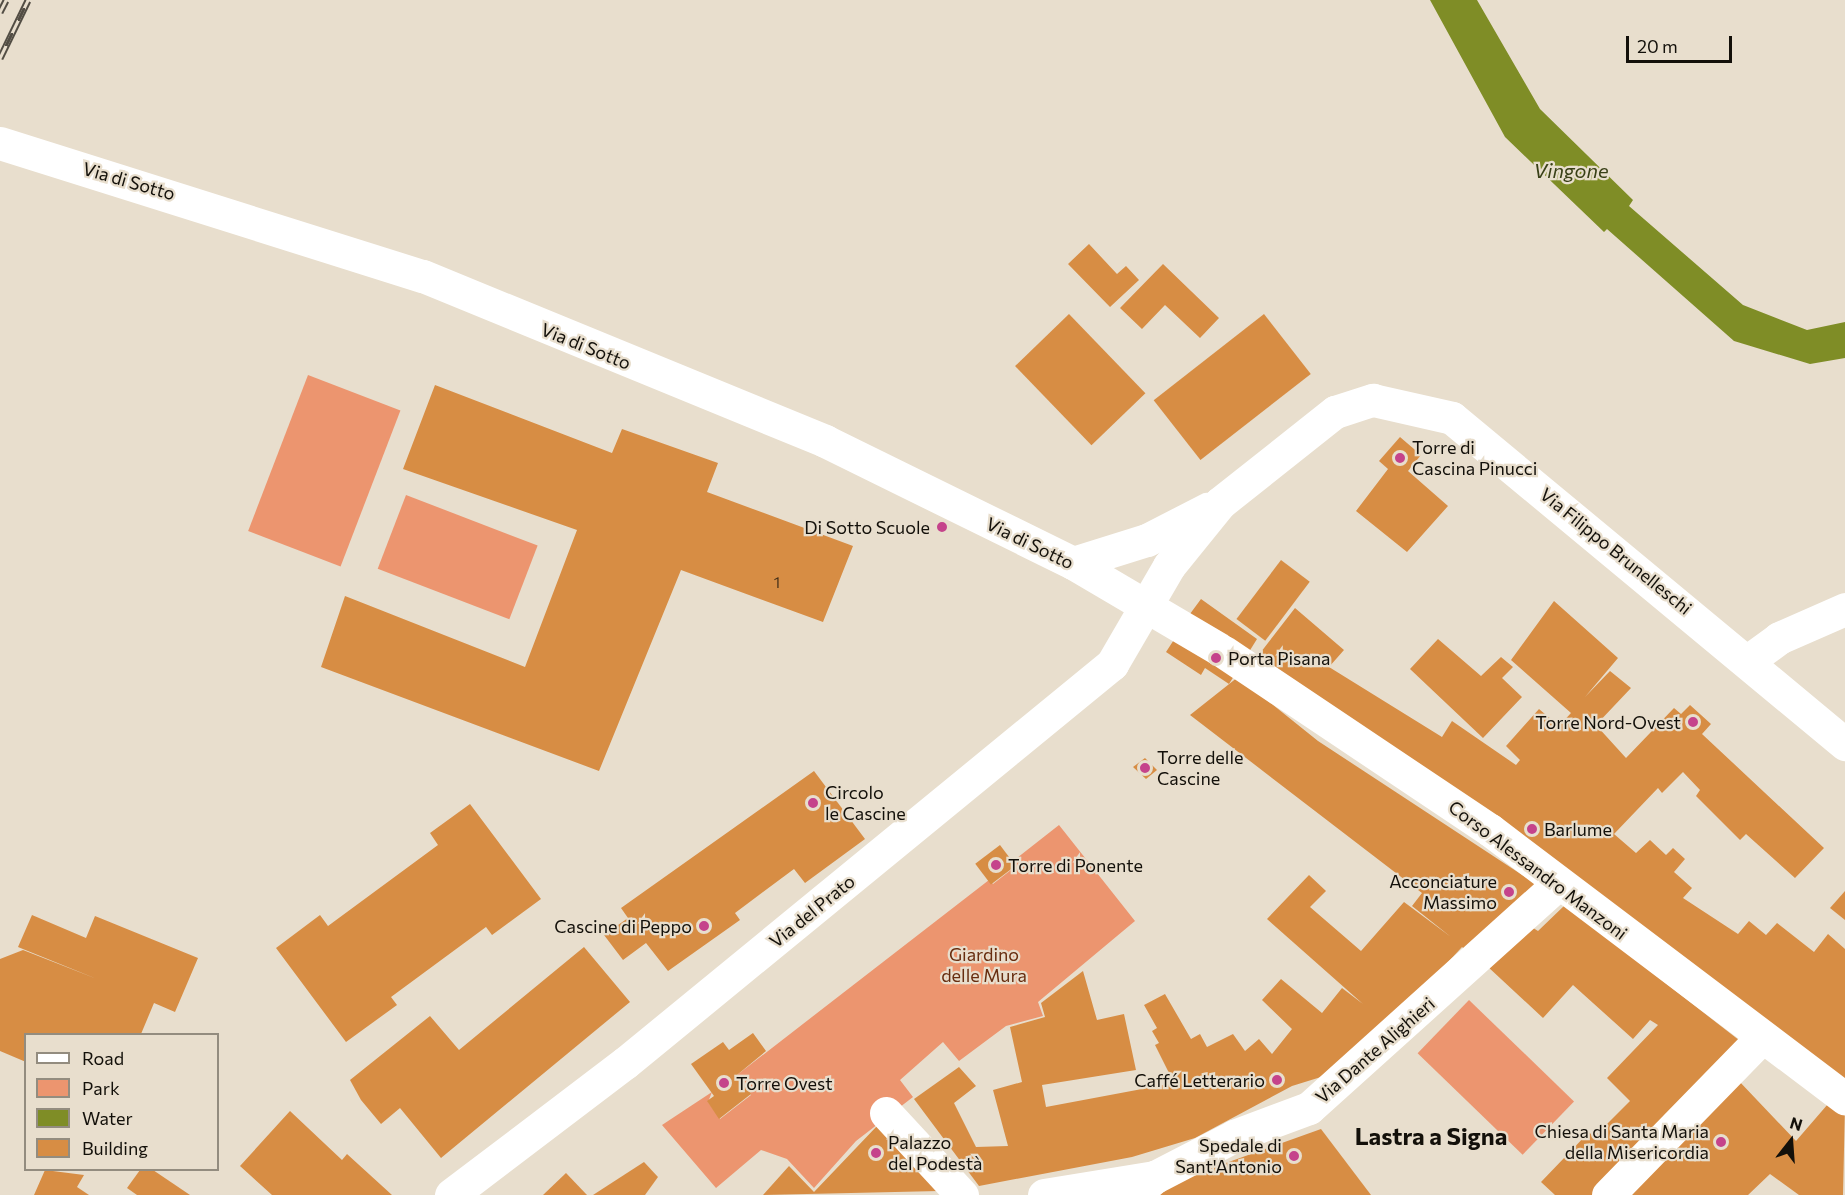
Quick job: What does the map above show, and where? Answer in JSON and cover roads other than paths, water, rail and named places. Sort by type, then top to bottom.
[{"type":"street","name":"Via di Sotto","points":[[0,143],[423,276],[825,441],[1073,563],[1149,604]]},
{"type":"street","name":"Via Filippo Brunelleschi","points":[[1073,563],[1147,540],[1220,503],[1335,412],[1372,400],[1393,400],[1452,418],[1749,660],[1845,744]]},
{"type":"street","name":"Via Filippo Brunelleschi","points":[[1149,604],[1169,566],[1220,503]]},
{"type":"street","name":"Corso Alessandro Manzoni","points":[[1149,604],[1221,650],[1559,883],[1845,1098]]},
{"type":"street","name":"Via del Prato","points":[[451,1195],[625,1063],[1043,724],[1112,664],[1149,604]]},
{"type":"street","points":[[1749,660],[1779,638],[1845,609]]},
{"type":"street","name":"Via Dante Alighieri","points":[[1044,1195],[1144,1186],[1234,1136],[1309,1108],[1559,883]]},
{"type":"street","points":[[1608,1195],[1762,1037]]},
{"type":"street","points":[[886,1113],[962,1195]]},
{"type":"water","name":"Vingone","points":[[1430,0],[1477,0],[1540,109],[1633,200],[1629,206],[1743,305],[1807,330],[1845,322],[1845,358],[1810,364],[1734,341],[1607,229],[1604,232],[1505,137]]},
{"type":"railway","points":[[0,12],[6,0]]},
{"type":"railway","points":[[0,58],[28,0]]},
{"type":"place","name":"Torre di Cascina Pinucci","points":[[1400,458]]},
{"type":"place","name":"Di Sotto Scuole","points":[[942,527]]},
{"type":"place","name":"Porta Pisana","points":[[1216,658]]},
{"type":"place","name":"Torre Nord-Ovest","points":[[1693,722]]},
{"type":"place","name":"Torre delle Cascine","points":[[1145,768]]},
{"type":"place","name":"Circolo le Cascine","points":[[813,803]]},
{"type":"place","name":"Barlume","points":[[1532,829]]},
{"type":"place","name":"Torre di Ponente","points":[[996,865]]},
{"type":"place","name":"Acconciature Massimo","points":[[1509,892]]},
{"type":"place","name":"Cascine di Peppo","points":[[704,926]]},
{"type":"place","name":"Caffé Letterario","points":[[1277,1080]]},
{"type":"place","name":"Torre Ovest","points":[[724,1083]]},
{"type":"place","name":"Chiesa di Santa Maria della Misericordia","points":[[1721,1142]]},
{"type":"place","name":"Palazzo del Podestà","points":[[876,1153]]},
{"type":"place","name":"Spedale di Sant'Antonio","points":[[1294,1156]]},
{"type":"district","name":"Lastra a Signa","points":[[1431,1136]]},
{"type":"park label","name":"Giardino delle Mura","points":[[984,965]]}]
